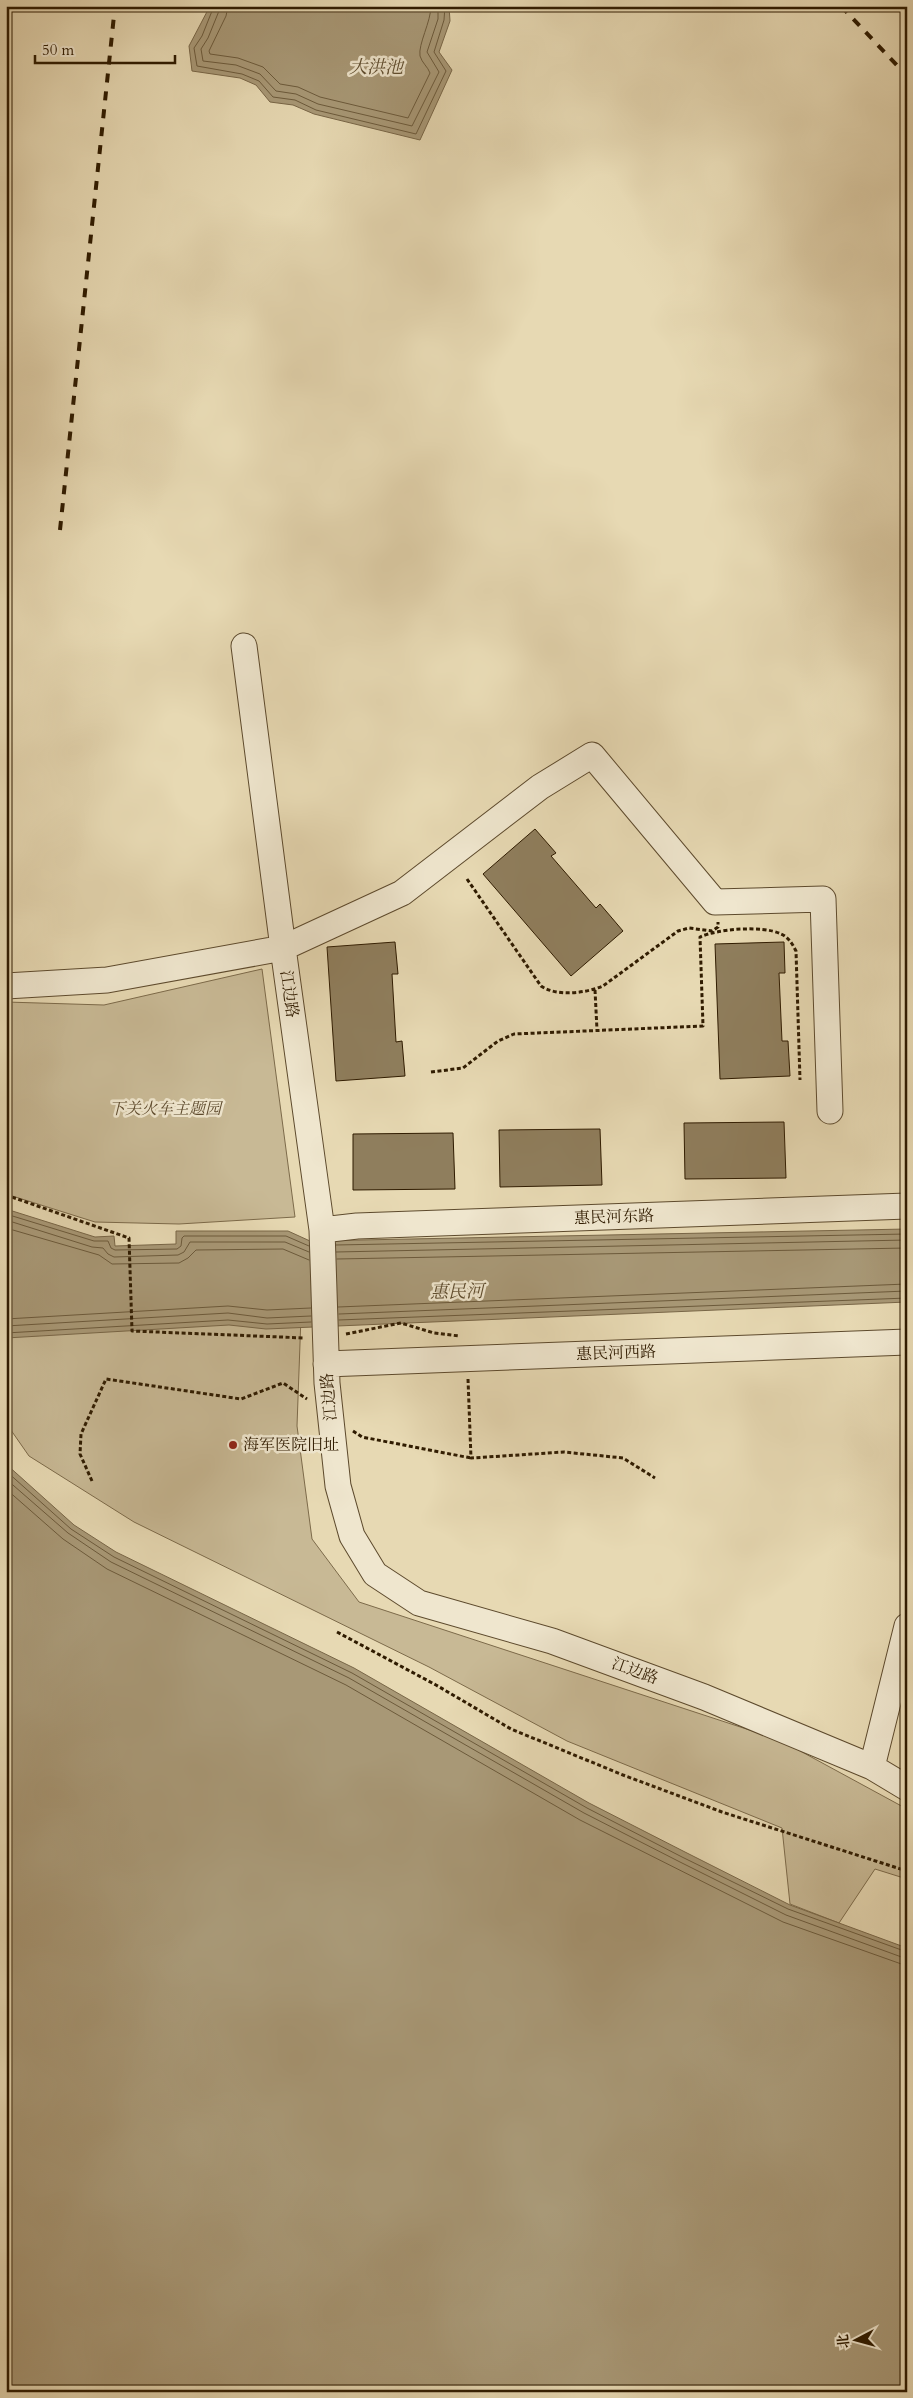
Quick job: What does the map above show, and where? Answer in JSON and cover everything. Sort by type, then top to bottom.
[{"type":"street","points":[[244,646],[283,948],[402,893],[540,787],[592,755],[715,902],[823,899],[830,1111]]},
{"type":"street","name":"江边路","points":[[6,986],[108,980],[283,948],[322,1230],[325,1339],[330,1415],[338,1486],[352,1536],[375,1574],[419,1603],[561,1645],[704,1696],[872,1767],[907,1788]]},
{"type":"street","name":"惠民河东路","points":[[322,1230],[357,1226],[907,1206]]},
{"type":"street","name":"惠民河西路","points":[[326,1364],[907,1342]]},
{"type":"street","points":[[872,1767],[907,1626]]},
{"type":"path","points":[[466,880],[541,986],[560,993],[594,990],[604,986],[678,930],[689,928],[712,932],[771,931],[786,937],[792,944],[796,959],[800,1080]]},
{"type":"path","points":[[431,1072],[463,1068],[498,1041],[514,1034],[704,1026],[700,938],[718,927],[718,902]]},
{"type":"path","points":[[594,990],[598,1030]]},
{"type":"path","points":[[6,1195],[129,1238],[132,1331],[325,1339],[402,1323],[434,1333],[462,1336],[466,1358],[471,1458]]},
{"type":"path","points":[[92,1481],[80,1454],[82,1434],[106,1379],[241,1399],[283,1383],[362,1437],[471,1458],[564,1452],[623,1458],[655,1478]]},
{"type":"path","points":[[337,1632],[511,1729],[623,1776],[722,1812],[907,1871]]},
{"type":"green space","name":"下关火车主题园","points":[[262,969],[295,1217],[179,1224],[95,1222],[6,1194],[6,1002],[104,1005]]},
{"type":"green space","points":[[301,1316],[297,1426],[312,1539],[359,1602],[780,1740],[907,1809],[907,1879],[875,1869],[839,1923],[790,1904],[782,1828],[567,1741],[429,1667],[134,1522],[29,1456],[6,1423],[6,1333]]},
{"type":"water","name":"大洪池","points":[[210,6],[449,6],[450,21],[439,52],[452,70],[420,140],[314,114],[293,105],[270,102],[256,85],[240,78],[192,71],[189,46]]},
{"type":"water","name":"惠民河","points":[[6,1209],[95,1237],[114,1236],[115,1246],[176,1244],[176,1231],[288,1231],[310,1241],[907,1229],[907,1302],[266,1329],[229,1325],[6,1338]]},
{"type":"water","points":[[6,1464],[74,1525],[116,1552],[354,1668],[589,1803],[790,1905],[907,1948],[907,2392],[6,2392]]},
{"type":"building","points":[[535,829],[556,853],[551,856],[596,908],[600,904],[623,931],[571,976],[483,874]]},
{"type":"building","points":[[395,942],[398,974],[392,974],[396,1042],[402,1041],[405,1076],[336,1081],[327,947]]},
{"type":"building","points":[[784,942],[785,973],[779,973],[782,1041],[788,1041],[790,1076],[720,1079],[715,944]]},
{"type":"building","points":[[784,1122],[786,1178],[685,1179],[684,1123]]},
{"type":"building","points":[[600,1129],[602,1185],[500,1187],[499,1130]]},
{"type":"building","points":[[453,1133],[455,1189],[353,1190],[353,1134]]},
{"type":"railway","points":[[60,530],[115,6]]},
{"type":"railway","points":[[841,6],[907,76]]},
{"type":"place","name":"海军医院旧址","points":[[233,1445]]}]
